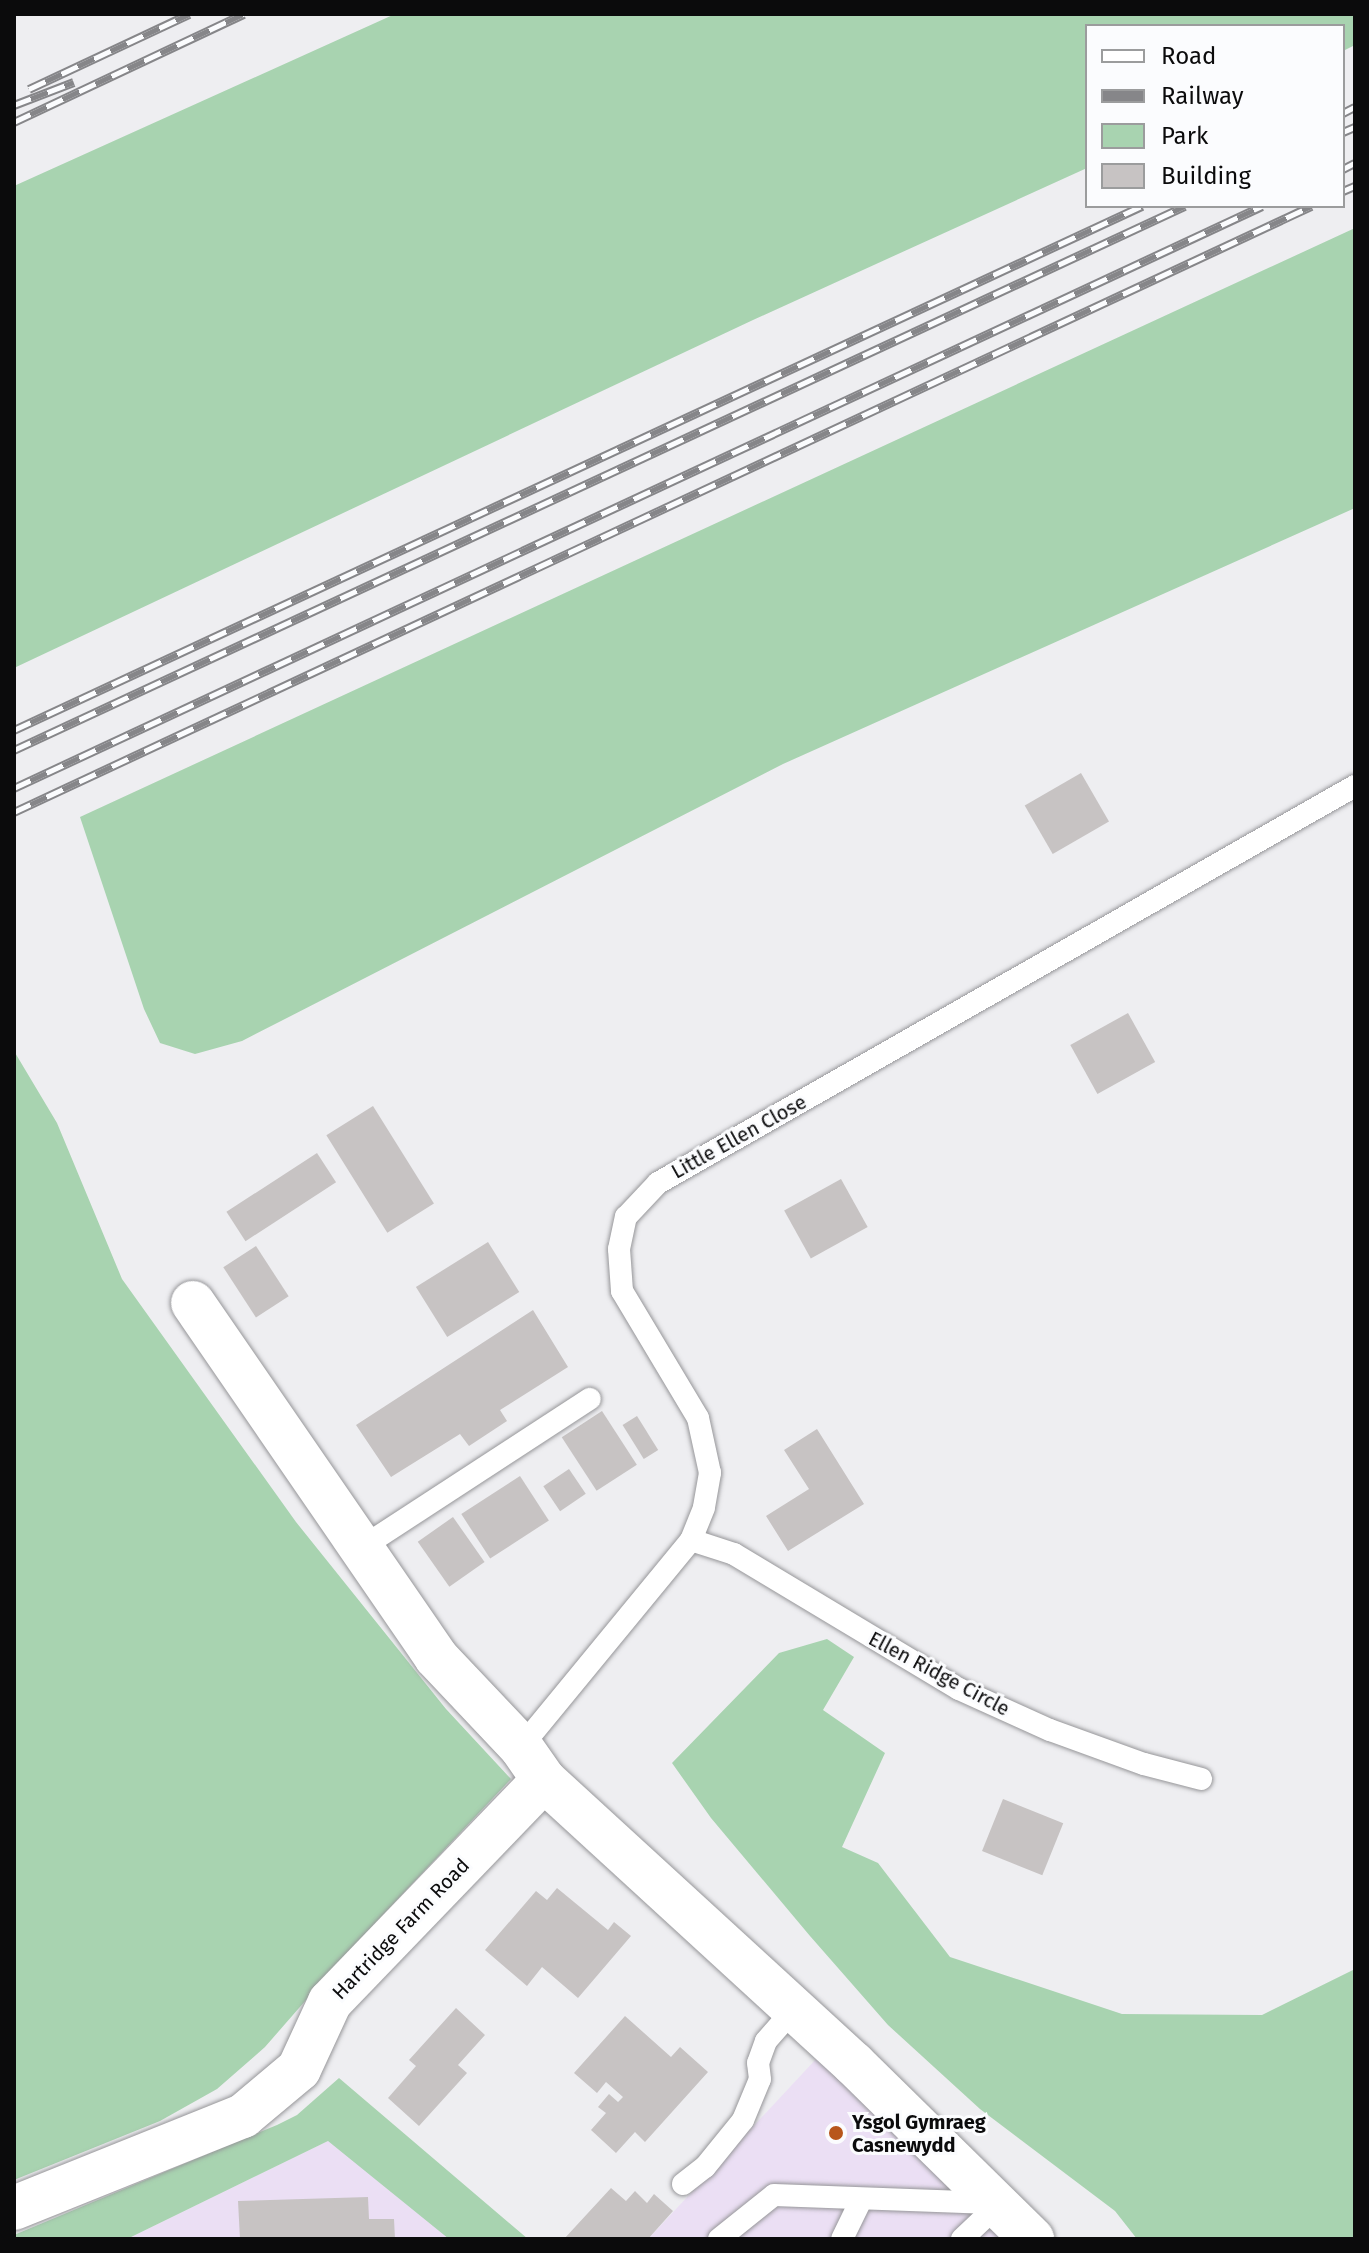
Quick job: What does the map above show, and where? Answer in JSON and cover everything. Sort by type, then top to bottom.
[{"type":"street","points":[[193,1303],[436,1657],[532,1764],[1000,2203],[1032,2239]]},
{"type":"street","name":"Hartridge Farm Road","points":[[14,2208],[243,2116],[299,2069],[330,2002],[532,1764]]},
{"type":"lane","name":"Little Ellen Close","points":[[532,1764],[691,1540],[704,1507],[710,1473],[698,1418],[622,1291],[619,1249],[626,1217],[658,1183],[1355,786]]},
{"type":"lane","points":[[361,1548],[590,1399]]},
{"type":"lane","name":"Ellen Ridge Circle","points":[[691,1540],[734,1554],[959,1689],[1050,1730],[1144,1764],[1201,1779]]},
{"type":"lane","points":[[683,2184],[705,2167],[743,2120],[760,2079],[758,2063],[766,2041],[794,2009]]},
{"type":"lane","points":[[719,2239],[774,2195],[1000,2203]]},
{"type":"lane","points":[[842,2239],[861,2200]]},
{"type":"lane","points":[[962,2239],[1000,2203]]},
{"type":"shaded area","name":"Ysgol Gymraeg Casnewydd","points":[[831,2043],[1032,2239],[648,2239]]},
{"type":"shaded area","points":[[328,2141],[458,2239],[127,2239]]},
{"type":"green space","points":[[395,14],[1355,14],[1355,45],[1345,50],[1345,24],[1085,24],[1085,169],[753,320],[14,668],[14,186]]},
{"type":"green space","points":[[1355,228],[1355,508],[783,764],[242,1041],[195,1054],[160,1043],[144,1009],[80,817]]},
{"type":"green space","points":[[14,1051],[57,1123],[122,1279],[296,1522],[446,1709],[511,1779],[347,1953],[265,2047],[217,2089],[160,2121],[14,2180]]},
{"type":"green space","points":[[827,1639],[854,1657],[823,1710],[885,1753],[842,1847],[878,1863],[950,1957],[1122,2014],[1262,2015],[1355,1969],[1355,2239],[1137,2239],[1115,2211],[980,2109],[888,2025],[711,1818],[672,1763],[779,1653]]},
{"type":"green space","points":[[339,2078],[528,2239],[449,2239],[328,2141],[127,2239],[14,2239],[14,2235],[277,2125],[297,2115]]},
{"type":"building","points":[[1081,773],[1109,821],[1053,854],[1025,806]]},
{"type":"building","points":[[1128,1013],[1155,1062],[1097,1094],[1070,1045]]},
{"type":"building","points":[[373,1106],[434,1204],[387,1233],[326,1135]]},
{"type":"building","points":[[317,1153],[336,1182],[245,1241],[226,1212]]},
{"type":"building","points":[[841,1179],[868,1227],[811,1259],[784,1211]]},
{"type":"building","points":[[488,1242],[519,1292],[447,1337],[416,1287]]},
{"type":"building","points":[[256,1246],[289,1296],[256,1318],[223,1267]]},
{"type":"building","points":[[533,1310],[568,1367],[500,1410],[507,1421],[469,1446],[460,1434],[391,1477],[356,1425]]},
{"type":"building","points":[[602,1411],[637,1465],[597,1491],[562,1437]]},
{"type":"building","points":[[637,1416],[658,1450],[644,1459],[623,1425]]},
{"type":"building","points":[[817,1429],[864,1504],[788,1551],[766,1516],[809,1489],[784,1450]]},
{"type":"building","points":[[569,1469],[586,1494],[560,1511],[543,1486]]},
{"type":"building","points":[[520,1476],[549,1520],[490,1559],[461,1514]]},
{"type":"building","points":[[453,1517],[485,1562],[449,1587],[418,1542]]},
{"type":"building","points":[[1003,1799],[1063,1823],[1042,1875],[982,1851]]},
{"type":"building","points":[[557,1888],[608,1930],[614,1922],[631,1936],[578,1998],[542,1967],[527,1986],[485,1950],[536,1891],[547,1900]]},
{"type":"building","points":[[456,2008],[485,2035],[458,2065],[467,2073],[419,2126],[388,2098],[416,2066],[409,2060]]},
{"type":"building","points":[[625,2016],[671,2057],[680,2047],[708,2072],[645,2142],[635,2132],[616,2153],[591,2130],[606,2113],[598,2107],[609,2094],[618,2102],[623,2097],[606,2082],[597,2093],[574,2073]]},
{"type":"building","points":[[611,2188],[626,2201],[635,2191],[647,2203],[654,2194],[673,2211],[648,2239],[564,2239]]},
{"type":"building","points":[[368,2197],[369,2219],[394,2219],[395,2239],[240,2239],[238,2201]]},
{"type":"railway","points":[[29,89],[189,14]]},
{"type":"railway","points":[[14,122],[244,14]]},
{"type":"railway","points":[[14,105],[74,82]]},
{"type":"railway","points":[[1345,112],[1355,107]]},
{"type":"railway","points":[[1345,131],[1355,127]]},
{"type":"railway","points":[[1345,168],[1355,163]]},
{"type":"railway","points":[[1345,190],[1355,186]]},
{"type":"railway","points":[[14,730],[1138,208]]},
{"type":"railway","points":[[14,750],[1181,208]]},
{"type":"railway","points":[[14,788],[1258,208]]},
{"type":"railway","points":[[14,812],[1307,208]]},
{"type":"place","name":"Ysgol Gymraeg Casnewydd","points":[[836,2133]]}]
